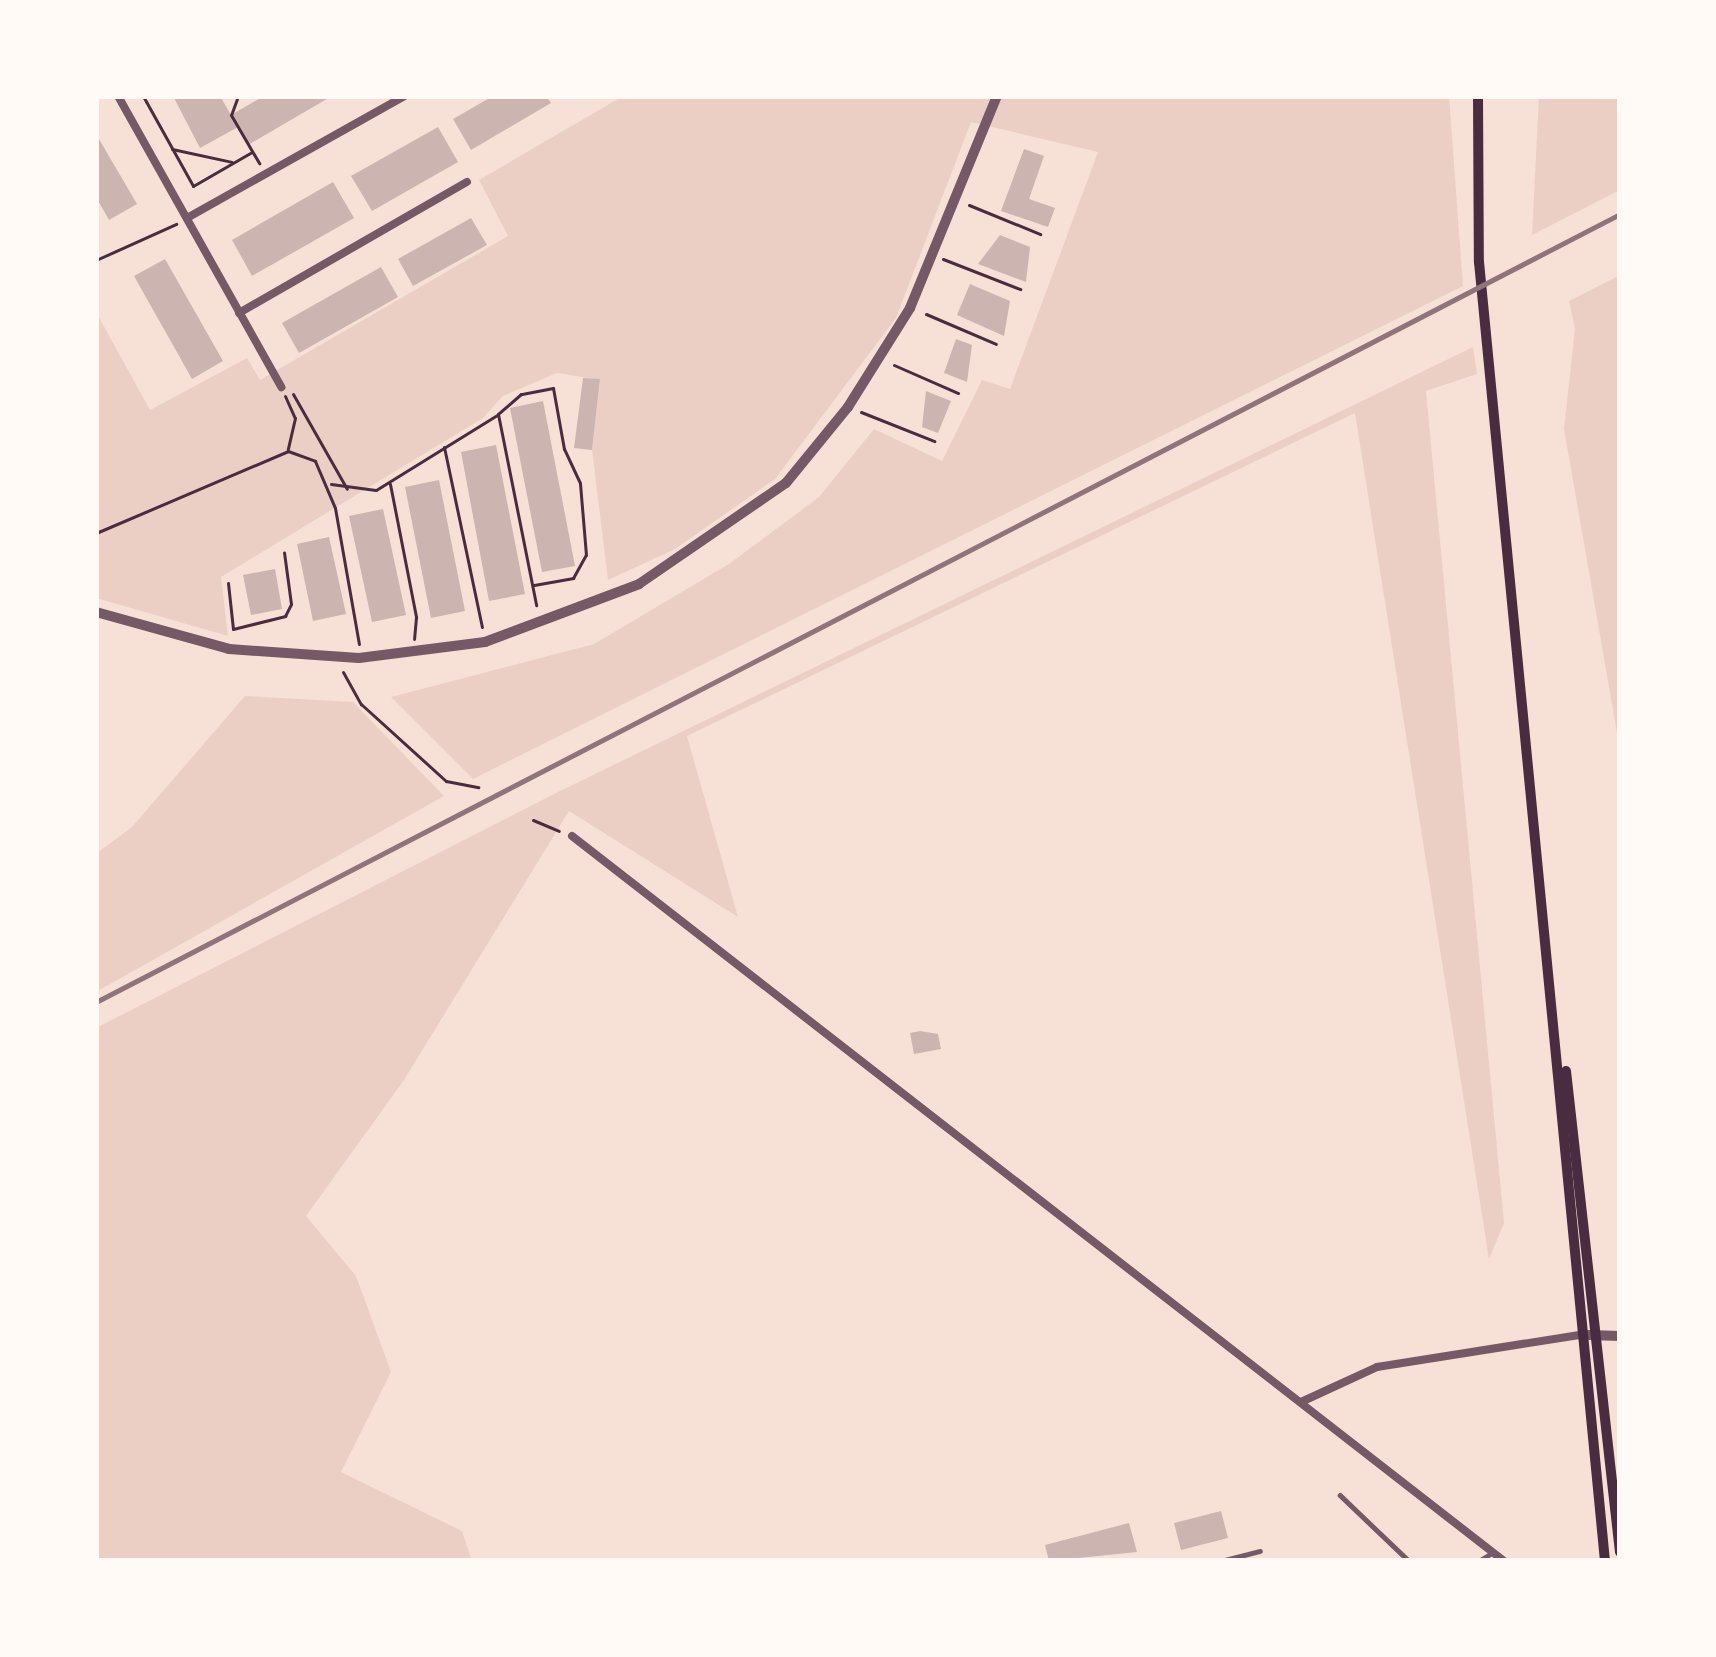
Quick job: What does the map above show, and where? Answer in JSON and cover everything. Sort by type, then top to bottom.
[{"type":"main road","points":[[1478,96],[1479,262],[1560,1045],[1598,1335],[1620,1552]]},
{"type":"main road","points":[[1560,1045],[1580,1335],[1605,1561]]},
{"type":"street","points":[[118,96],[281,387]]},
{"type":"street","points":[[188,218],[404,96]]},
{"type":"street","points":[[96,612],[229,649],[359,658],[485,642],[542,626],[639,584],[786,483],[848,407],[910,308],[998,96]]},
{"type":"street","points":[[239,313],[467,182]]},
{"type":"street","points":[[572,836],[1504,1561]]},
{"type":"street","points":[[1300,1402],[1377,1367],[1580,1335],[1620,1336]]},
{"type":"lane","points":[[1340,1495],[1408,1561]]},
{"type":"lane","points":[[1221,1561],[1260,1551]]},
{"type":"lane","points":[[1479,1561],[1492,1553]]},
{"type":"path","points":[[143,96],[200,200]]},
{"type":"path","points":[[238,96],[230,115],[265,175]]},
{"type":"path","points":[[172,149],[234,163]]},
{"type":"path","points":[[193,186],[252,152]]},
{"type":"path","points":[[956,200],[1040,234]]},
{"type":"path","points":[[96,260],[188,218]]},
{"type":"path","points":[[934,255],[1020,290]]},
{"type":"path","points":[[910,308],[996,344]]},
{"type":"path","points":[[880,360],[958,393]]},
{"type":"path","points":[[281,387],[295,418],[288,451]]},
{"type":"path","points":[[281,387],[295,396],[347,489]]},
{"type":"path","points":[[328,484],[347,489],[390,482],[498,414],[521,394],[560,393],[564,449],[580,483],[585,568],[534,585]]},
{"type":"path","points":[[848,407],[934,442]]},
{"type":"path","points":[[498,414],[542,626]]},
{"type":"path","points":[[445,447],[485,642]]},
{"type":"path","points":[[96,533],[288,451],[314,460],[328,484],[359,658]]},
{"type":"path","points":[[390,482],[416,616],[415,654]]},
{"type":"path","points":[[233,629],[285,616],[291,604],[284,552]]},
{"type":"path","points":[[228,583],[233,629],[229,649]]},
{"type":"path","points":[[336,658],[361,704],[395,735],[446,781],[478,787]]},
{"type":"path","points":[[533,820],[572,836]]},
{"type":"shaded area","points":[[623,96],[1449,96],[1463,286],[473,779],[391,697],[594,644],[729,564],[819,497],[874,429],[942,461],[982,380],[1010,389],[1098,152],[971,122],[896,318],[775,479],[675,549],[608,580],[592,450],[600,380],[557,373],[503,396],[483,418],[221,577],[228,636],[96,598],[96,312],[150,410],[247,358],[260,380],[508,236],[479,180]]},
{"type":"shaded area","points":[[1539,96],[1620,96],[1620,190],[1532,235]]},
{"type":"shaded area","points":[[1620,275],[1620,750],[1564,429],[1575,328],[1569,301]]},
{"type":"shaded area","points":[[1473,347],[1477,374],[1426,391],[1504,1223],[1489,1259],[1355,413],[687,736],[738,917],[569,811],[404,1080],[306,1216],[356,1276],[391,1372],[341,1472],[462,1531],[472,1561],[96,1561],[96,1028],[558,792]]},
{"type":"shaded area","points":[[245,696],[353,702],[444,796],[96,992],[96,854],[132,827]]},
{"type":"building","points":[[173,96],[220,96],[231,115],[264,96],[332,96],[248,145],[238,127],[200,148]]},
{"type":"building","points":[[493,96],[546,96],[551,103],[471,150],[453,119]]},
{"type":"building","points":[[438,127],[458,162],[372,211],[351,176]]},
{"type":"building","points":[[96,134],[137,204],[109,220],[96,197]]},
{"type":"building","points":[[1024,149],[1044,156],[1029,199],[1055,208],[1048,227],[1001,211]]},
{"type":"building","points":[[333,182],[354,218],[252,276],[232,240]]},
{"type":"building","points":[[471,218],[487,245],[413,286],[398,259]]},
{"type":"building","points":[[1000,235],[1030,247],[1026,282],[978,264]]},
{"type":"building","points":[[165,259],[223,361],[192,379],[134,276]]},
{"type":"building","points":[[381,267],[398,297],[299,353],[282,323]]},
{"type":"building","points":[[970,284],[1010,301],[1004,336],[957,315]]},
{"type":"building","points":[[956,339],[972,345],[967,382],[944,373]]},
{"type":"building","points":[[583,378],[600,379],[592,450],[574,448]]},
{"type":"building","points":[[926,391],[951,401],[938,433],[922,427]]},
{"type":"building","points":[[543,401],[575,566],[542,572],[510,408]]},
{"type":"building","points":[[496,445],[525,594],[489,601],[461,452]]},
{"type":"building","points":[[439,480],[465,611],[431,618],[405,487]]},
{"type":"building","points":[[383,509],[406,615],[372,622],[349,516]]},
{"type":"building","points":[[329,537],[346,614],[313,621],[297,544]]},
{"type":"building","points":[[275,569],[282,609],[251,615],[243,575]]},
{"type":"building","points":[[910,1033],[938,1034],[941,1049],[914,1054]]},
{"type":"building","points":[[1221,1511],[1228,1538],[1181,1550],[1174,1523]]},
{"type":"building","points":[[1129,1523],[1137,1552],[1049,1561],[1045,1545]]},
{"type":"railway","points":[[96,1002],[1620,214]]}]
